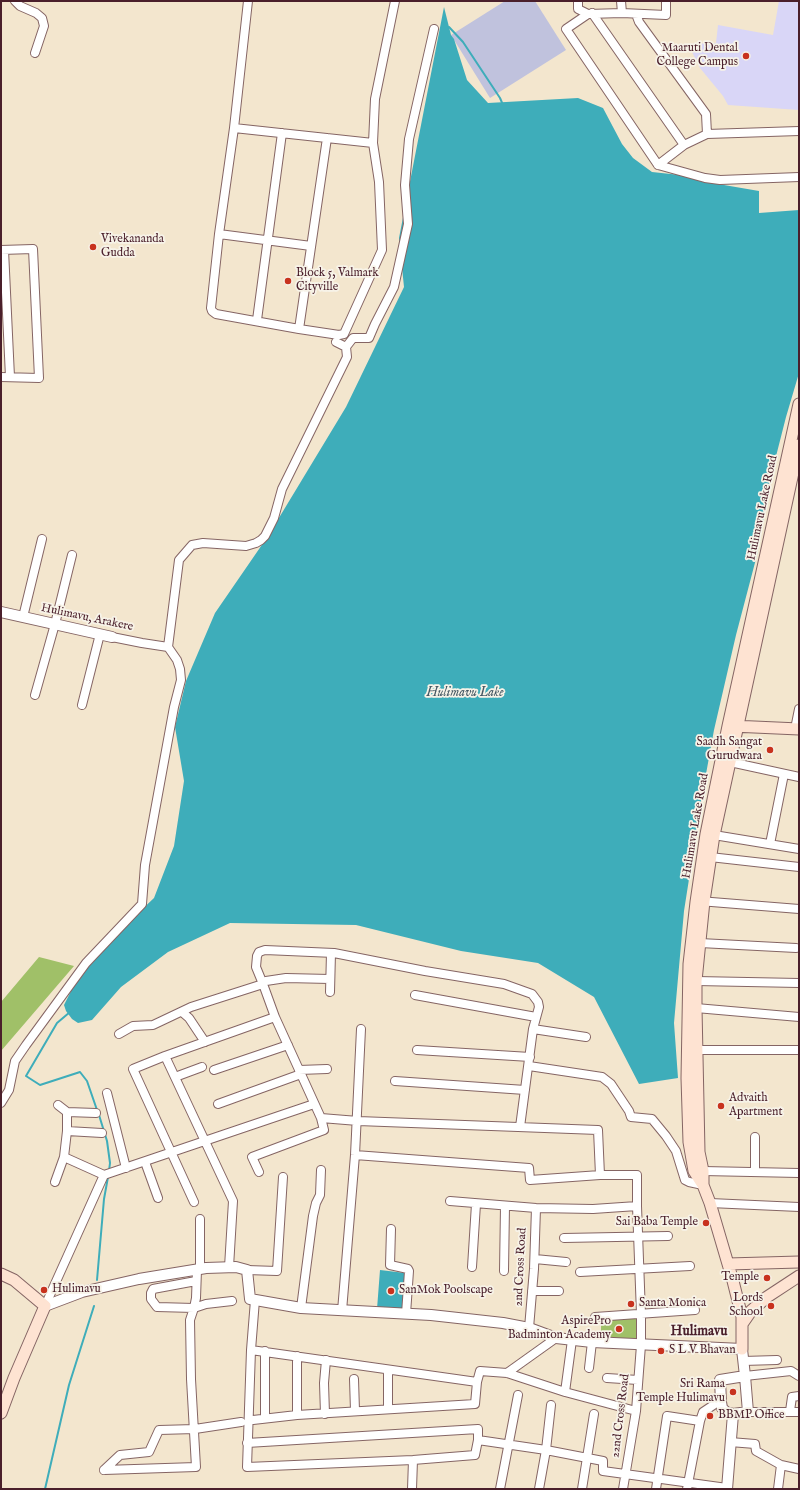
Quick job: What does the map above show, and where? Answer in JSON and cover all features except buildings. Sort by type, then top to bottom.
[{"type":"main road","name":"Hulimavu Lake Road","points":[[703,1185],[703,1171],[699,1152],[692,1050],[689,964],[700,901],[730,762],[733,723],[799,404]]},
{"type":"main road","name":"Hulimavu Lake Road","points":[[742,1349],[742,1324],[728,1264],[710,1203],[703,1185],[694,1171],[689,1142],[687,1078],[692,1050],[696,1008],[696,981],[700,943],[700,901],[706,834],[799,445]]},
{"type":"main road","points":[[733,723],[798,726]]},
{"type":"main road","points":[[728,1264],[799,1262]]},
{"type":"main road","points":[[1,1274],[14,1280],[45,1306],[14,1378],[1,1413]]},
{"type":"main road","points":[[742,1324],[751,1311],[767,1297],[799,1276]]},
{"type":"street","points":[[15,1],[20,6],[36,13],[42,18],[44,26],[35,53]]},
{"type":"street","points":[[248,1],[234,128],[219,234],[211,308],[216,314],[257,320],[339,336],[344,334],[381,254],[382,246],[379,182],[373,143],[375,99],[395,1]]},
{"type":"street","points":[[578,1],[578,10],[590,14],[622,13],[666,15],[666,1]]},
{"type":"street","points":[[621,1],[622,13]]},
{"type":"street","points":[[590,14],[684,145]]},
{"type":"street","points":[[590,14],[566,28],[658,165],[705,178],[720,180],[799,177]]},
{"type":"street","points":[[636,14],[639,22],[706,114],[707,134]]},
{"type":"street","points":[[1,1103],[9,1090],[15,1061],[86,963],[142,904],[145,865],[174,706],[181,680],[177,660],[168,647],[179,560],[192,546],[202,543],[246,546],[262,540],[274,518],[282,489],[347,357],[346,347],[353,338],[369,338],[394,287],[408,224],[405,185],[409,139],[434,29]]},
{"type":"street","points":[[234,128],[373,143]]},
{"type":"street","points":[[658,165],[684,145],[707,134],[799,131]]},
{"type":"street","points":[[257,320],[282,133]]},
{"type":"street","points":[[299,329],[327,138]]},
{"type":"street","points":[[219,234],[311,246]]},
{"type":"street","points":[[34,249],[39,378],[5,377],[2,250],[34,249]]},
{"type":"street","points":[[336,342],[346,347]]},
{"type":"street","points":[[23,617],[42,539]]},
{"type":"street","points":[[35,695],[72,555]]},
{"type":"street","name":"Hulimavu, Arakere","points":[[1,612],[142,643],[168,647]]},
{"type":"street","points":[[82,705],[100,634]]},
{"type":"street","points":[[798,726],[799,709]]},
{"type":"street","points":[[730,762],[799,777]]},
{"type":"street","points":[[770,844],[784,774]]},
{"type":"street","points":[[714,835],[799,849]]},
{"type":"street","points":[[710,857],[799,866]]},
{"type":"street","points":[[700,901],[799,909]]},
{"type":"street","points":[[700,943],[796,948]]},
{"type":"street","points":[[259,1172],[252,1157],[324,1130],[321,1118],[275,1017],[256,967],[259,952],[265,950],[331,953],[504,984],[532,994],[536,998],[539,1007],[533,1029],[520,1127]]},
{"type":"street","points":[[330,992],[331,953]]},
{"type":"street","points":[[119,1034],[133,1026],[152,1025],[191,1007],[263,984],[266,981],[286,978],[330,979]]},
{"type":"street","points":[[696,981],[799,983]]},
{"type":"street","points":[[415,995],[536,1017]]},
{"type":"street","points":[[696,1008],[799,1017]]},
{"type":"street","points":[[182,1012],[189,1018],[205,1042]]},
{"type":"street","points":[[194,1202],[133,1069],[165,1056],[275,1017]]},
{"type":"street","points":[[342,1310],[358,1121],[361,1029]]},
{"type":"street","points":[[533,1029],[586,1037]]},
{"type":"street","points":[[214,1070],[288,1045]]},
{"type":"street","points":[[417,1050],[530,1057]]},
{"type":"street","points":[[692,1050],[799,1050]]},
{"type":"street","points":[[165,1056],[233,1201],[230,1267]]},
{"type":"street","points":[[529,1066],[602,1078],[611,1084],[629,1111],[631,1117],[652,1119],[666,1136],[676,1151],[685,1180],[703,1185]]},
{"type":"street","points":[[175,1078],[202,1067]]},
{"type":"street","points":[[218,1104],[300,1072],[327,1069]]},
{"type":"street","points":[[396,1081],[525,1090]]},
{"type":"street","points":[[108,1093],[126,1168]]},
{"type":"street","points":[[64,1157],[107,1174],[314,1104]]},
{"type":"street","points":[[58,1105],[67,1112],[96,1113]]},
{"type":"street","points":[[55,1182],[64,1157],[67,1131],[67,1112]]},
{"type":"street","points":[[321,1118],[358,1121],[598,1130],[600,1176],[530,1180],[529,1168],[355,1155]]},
{"type":"street","points":[[67,1131],[102,1133]]},
{"type":"street","points":[[754,1172],[755,1137]]},
{"type":"street","points":[[145,1162],[158,1198]]},
{"type":"street","points":[[301,1308],[313,1216],[316,1203],[320,1195],[321,1170]]},
{"type":"street","points":[[703,1171],[799,1173]]},
{"type":"street","points":[[45,1306],[107,1174]]},
{"type":"street","name":"22nd Cross Road","points":[[600,1176],[636,1175],[636,1206],[640,1269],[641,1345],[636,1411],[623,1489]]},
{"type":"street","points":[[45,1306],[74,1294],[91,1289],[139,1279],[198,1270],[236,1267],[247,1270],[277,1271],[283,1177]]},
{"type":"street","points":[[450,1201],[536,1208],[593,1209],[636,1206]]},
{"type":"street","points":[[710,1203],[799,1207]]},
{"type":"street","points":[[472,1267],[476,1204]]},
{"type":"street","points":[[504,1270],[505,1206]]},
{"type":"street","name":"2nd Cross Road","points":[[529,1328],[535,1259],[536,1208]]},
{"type":"street","points":[[200,1219],[196,1298],[190,1320],[191,1379],[195,1428],[196,1467],[104,1470],[120,1455],[142,1454],[148,1452],[160,1430],[195,1428],[241,1422]]},
{"type":"street","points":[[391,1229],[390,1265],[408,1269],[409,1271],[406,1314]]},
{"type":"street","points":[[564,1238],[668,1236]]},
{"type":"street","points":[[535,1259],[566,1262]]},
{"type":"street","points":[[580,1272],[690,1266]]},
{"type":"street","points":[[247,1270],[250,1299],[301,1308],[406,1314],[495,1322],[529,1328],[556,1338],[592,1342],[742,1349],[748,1412]]},
{"type":"street","points":[[196,1281],[153,1289],[151,1292],[151,1299],[157,1307],[194,1308],[206,1304],[232,1301]]},
{"type":"street","points":[[532,1291],[559,1291]]},
{"type":"street","points":[[247,1443],[478,1429],[478,1440],[475,1455],[413,1460],[247,1467],[247,1443],[250,1414],[251,1350],[255,1300]]},
{"type":"street","points":[[595,1317],[695,1310]]},
{"type":"street","points":[[507,1373],[556,1338]]},
{"type":"street","points":[[565,1392],[572,1340]]},
{"type":"street","points":[[589,1368],[592,1342]]},
{"type":"street","points":[[251,1350],[477,1382]]},
{"type":"street","points":[[265,1351],[265,1418]]},
{"type":"street","points":[[297,1356],[297,1415]]},
{"type":"street","points":[[325,1414],[324,1383],[326,1360]]},
{"type":"street","points":[[743,1361],[777,1360]]},
{"type":"street","points":[[388,1370],[388,1409]]},
{"type":"street","points":[[253,1420],[297,1415],[475,1404],[477,1382],[480,1371],[507,1373],[565,1392],[636,1411]]},
{"type":"street","points":[[799,1376],[791,1371],[720,1380],[722,1408],[726,1412],[733,1414],[748,1412],[799,1412]]},
{"type":"street","points":[[607,1378],[638,1380]]},
{"type":"street","points":[[354,1379],[355,1411]]},
{"type":"street","points":[[500,1489],[518,1395]]},
{"type":"street","points":[[790,1411],[792,1397],[799,1396]]},
{"type":"street","points":[[687,1486],[703,1412],[721,1400]]},
{"type":"street","points":[[539,1489],[546,1450],[551,1405]]},
{"type":"street","points":[[582,1489],[594,1414]]},
{"type":"street","points":[[478,1440],[546,1450],[603,1461],[603,1471],[658,1479],[687,1486],[727,1488],[733,1414]]},
{"type":"street","points":[[656,1489],[667,1416],[700,1421]]},
{"type":"street","points":[[730,1442],[755,1444],[756,1451],[782,1466],[799,1469]]},
{"type":"street","points":[[412,1489],[413,1460]]},
{"type":"street","points":[[778,1489],[782,1466]]},
{"type":"shaded area","points":[[505,1],[535,1],[566,50],[490,98],[451,35]]},
{"type":"shaded area","name":"Maaruti Dental College Campus","points":[[779,1],[799,2],[799,110],[728,105],[723,96],[700,68],[688,44],[716,43],[718,25],[773,35]]},
{"type":"green space","points":[[39,957],[74,966],[1,1051],[1,1002]]},
{"type":"green space","name":"AspirePro Badminton Academy","points":[[637,1318],[637,1339],[601,1339],[601,1319]]},
{"type":"water","name":"Hulimavu Lake","points":[[444,7],[451,35],[454,39],[467,80],[488,103],[578,98],[603,108],[622,144],[633,158],[652,172],[680,175],[759,191],[759,213],[799,210],[799,373],[772,472],[757,555],[736,635],[714,730],[702,796],[684,911],[674,1023],[678,1078],[639,1084],[594,997],[538,963],[461,951],[356,925],[230,923],[168,952],[121,987],[92,1020],[78,1023],[72,1019],[66,1011],[64,1005],[75,983],[113,937],[154,898],[174,846],[184,781],[175,727],[186,681],[215,613],[268,536],[346,407],[404,287],[399,238]]},
{"type":"water","name":"SanMok Poolscape","points":[[380,1270],[405,1273],[404,1311],[377,1309]]},
{"type":"waterway","points":[[449,27],[463,42],[500,98],[503,105]]},
{"type":"waterway","points":[[70,1012],[57,1023],[26,1076],[40,1085],[80,1072],[87,1081],[97,1110]]},
{"type":"waterway","points":[[99,1115],[107,1141],[110,1163],[109,1171]]},
{"type":"waterway","points":[[97,1280],[104,1199],[108,1177]]},
{"type":"waterway","points":[[45,1489],[69,1385],[94,1306]]},
{"type":"place","name":"Maaruti Dental College Campus","points":[[746,56]]},
{"type":"place","name":"Vivekananda Gudda","points":[[93,247]]},
{"type":"place","name":"Block 5, Valmark Cityville","points":[[288,281]]},
{"type":"place","name":"Saadh Sangat Gurudwara","points":[[770,750]]},
{"type":"place","name":"Advaith Apartment","points":[[721,1106]]},
{"type":"place","name":"Sai Baba Temple","points":[[706,1223]]},
{"type":"place","name":"Temple","points":[[767,1278]]},
{"type":"place","name":"Hulimavu","points":[[44,1290]]},
{"type":"place","name":"SanMok Poolscape","points":[[391,1291]]},
{"type":"place","name":"Santa Monica","points":[[631,1304]]},
{"type":"place","name":"Lords School","points":[[771,1306]]},
{"type":"place","name":"AspirePro Badminton Academy","points":[[619,1329]]},
{"type":"place","name":"S L V Bhavan","points":[[661,1351]]},
{"type":"place","name":"Sri Rama Temple Hulimavu","points":[[733,1392]]},
{"type":"place","name":"BBMP Office","points":[[710,1416]]},
{"type":"district","name":"Hulimavu","points":[[699,1332]]}]
